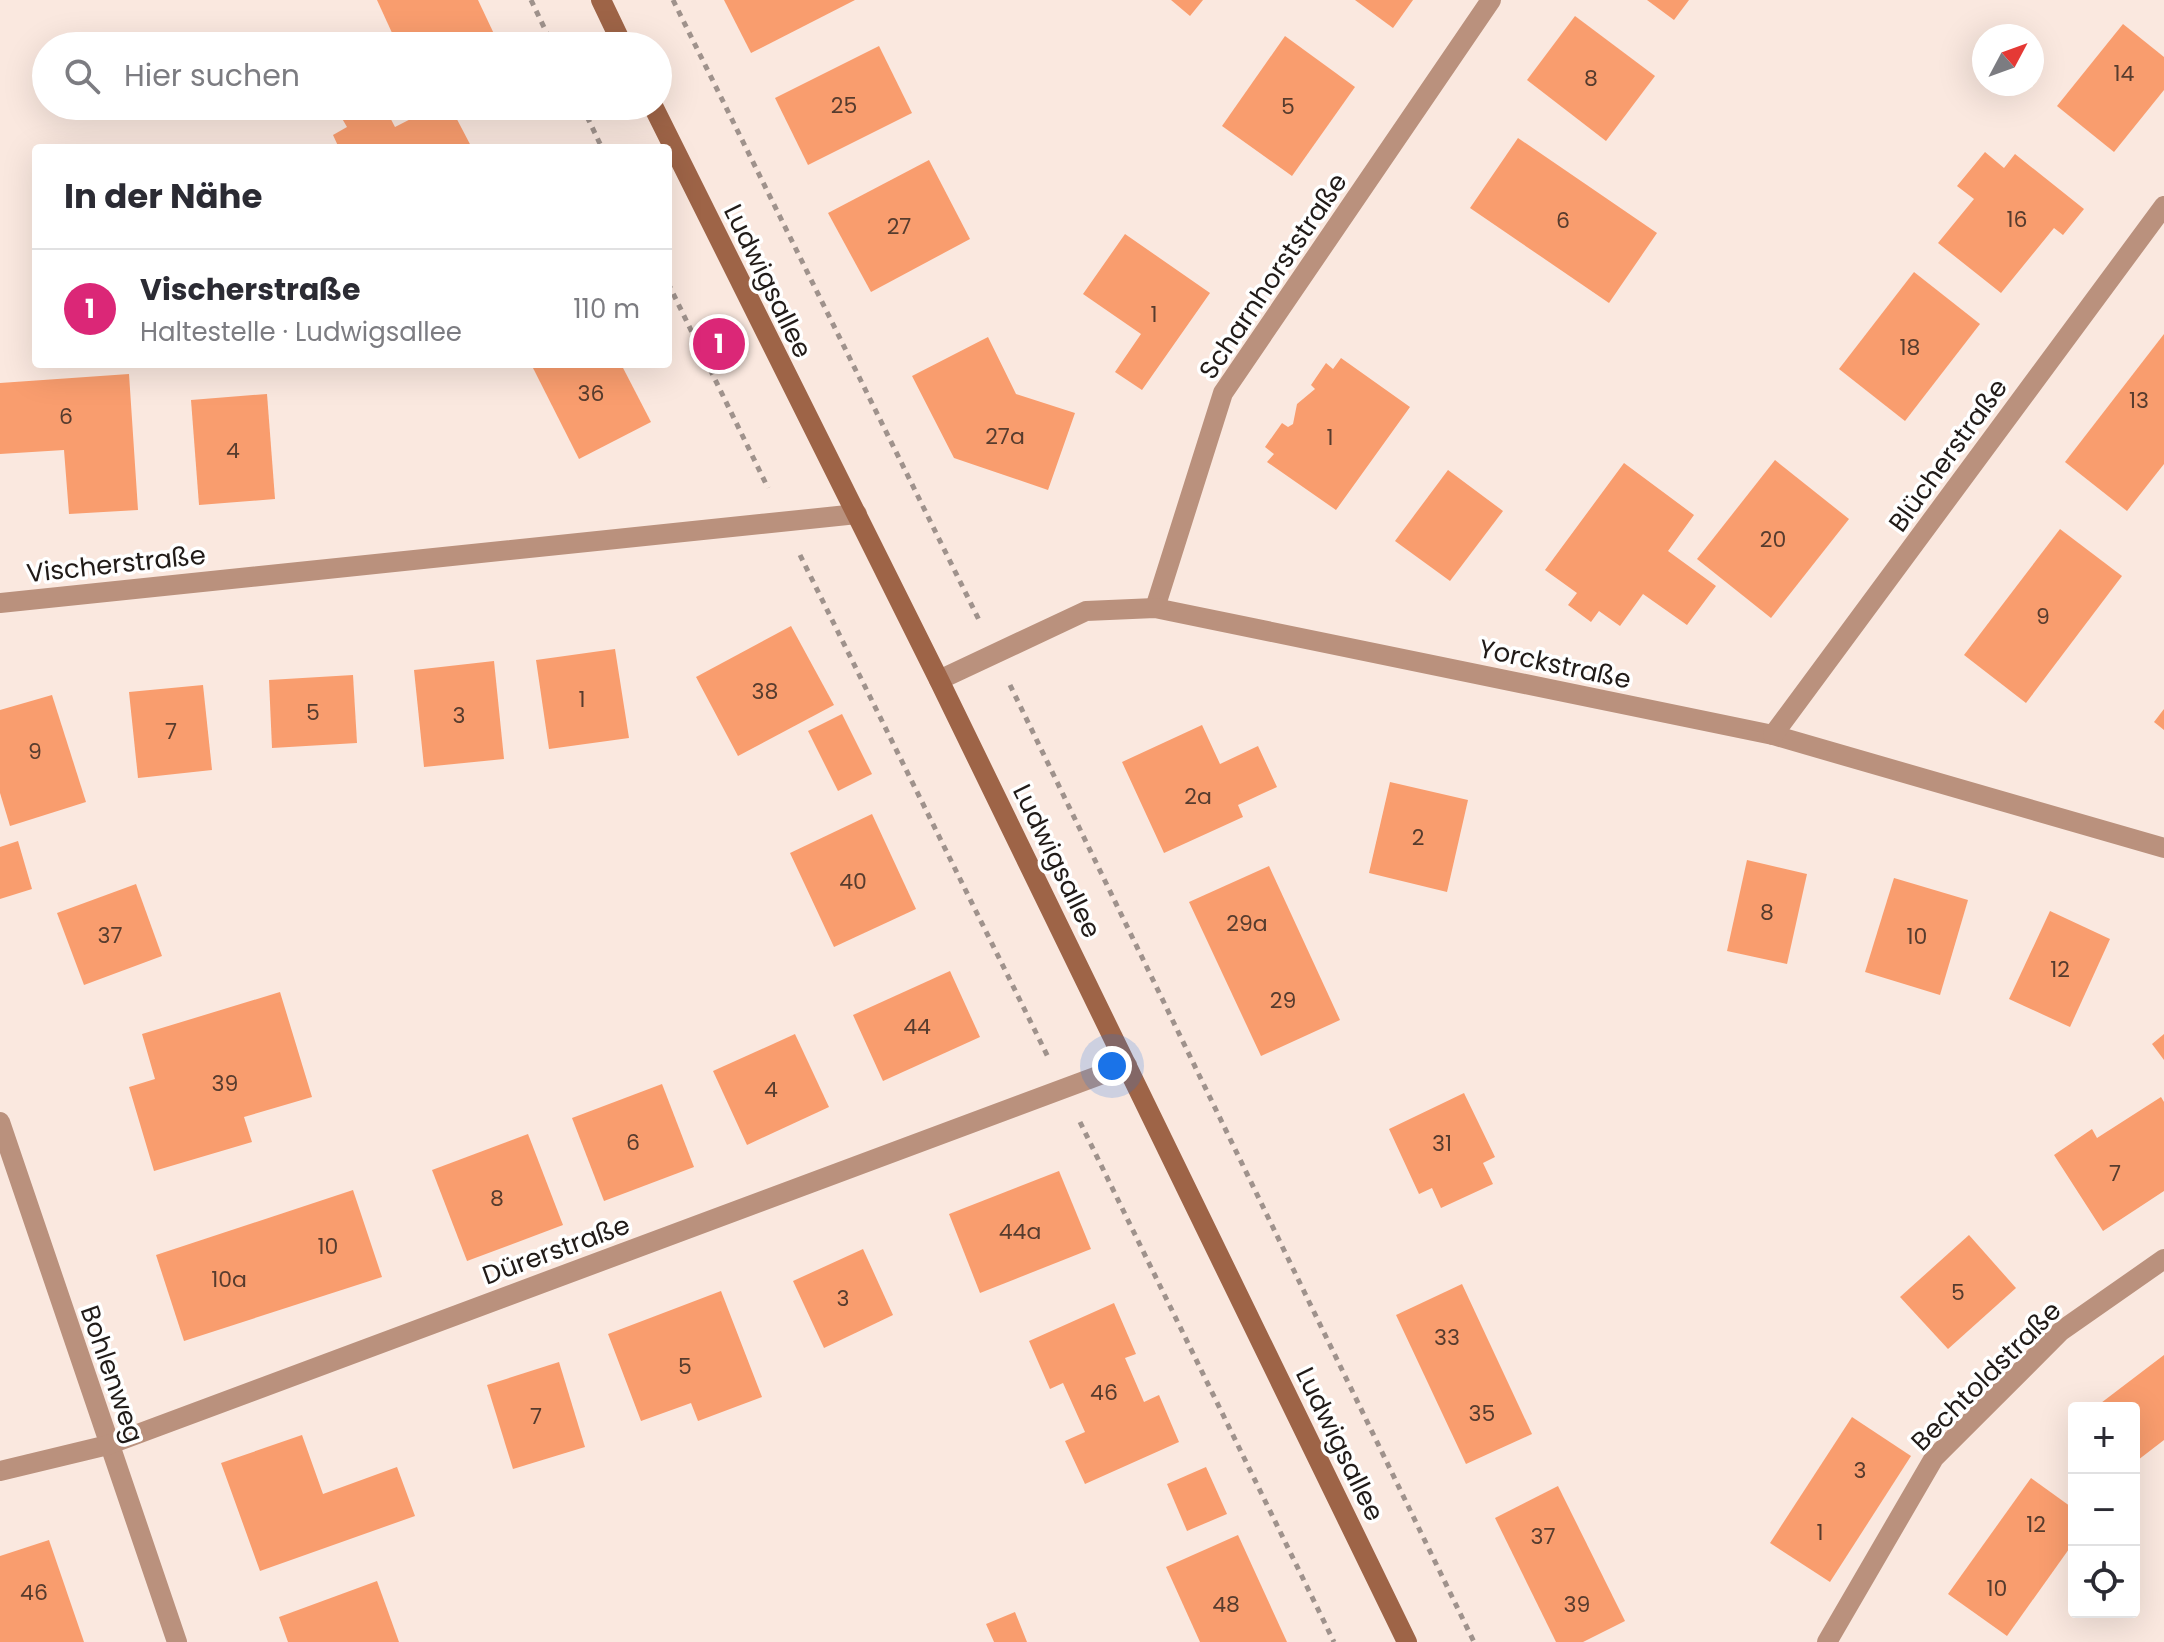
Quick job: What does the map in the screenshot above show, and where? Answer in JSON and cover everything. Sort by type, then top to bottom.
[{"type":"street","points":[[601,0],[616,32]]},
{"type":"street","name":"Scharnhorststraße","points":[[1155,608],[1223,393],[1491,0]]},
{"type":"street","name":"Ludwigsallee","points":[[660,120],[939,680],[1407,1642]]},
{"type":"street","name":"Blücherstraße","points":[[1773,735],[2164,206]]},
{"type":"street","name":"Vischerstraße","points":[[0,603],[857,514]]},
{"type":"street","name":"Yorckstraße","points":[[939,680],[1086,611],[1155,608],[1773,735],[2164,848]]},
{"type":"street","name":"Dürerstraße","points":[[0,1471],[108,1445],[1127,1065]]},
{"type":"street","name":"Bohlenweg","points":[[0,1122],[177,1642]]},
{"type":"street","name":"Bechtoldstraße","points":[[1827,1642],[1934,1458],[2061,1331],[2164,1259]]},
{"type":"path","points":[[531,0],[546,32]]},
{"type":"path","points":[[673,0],[995,653],[1474,1642]]},
{"type":"path","points":[[589,120],[600,144]]},
{"type":"path","points":[[672,291],[1334,1642]]},
{"type":"building","points":[[377,0],[478,0],[493,32],[392,32]]},
{"type":"building","points":[[724,0],[855,0],[751,53]]},
{"type":"building","points":[[1171,0],[1203,0],[1190,16]]},
{"type":"building","points":[[1355,0],[1413,0],[1393,28]]},
{"type":"building","points":[[1647,0],[1689,0],[1674,20]]},
{"type":"building","points":[[1575,16],[1655,76],[1606,141],[1527,80]]},
{"type":"building","points":[[2123,24],[2164,57],[2164,90],[2114,152],[2057,106]]},
{"type":"building","points":[[1285,36],[1355,87],[1292,176],[1222,126]]},
{"type":"building","points":[[879,46],[912,113],[808,165],[775,98]]},
{"type":"building","points":[[343,120],[391,120],[395,127],[409,120],[457,120],[470,144],[337,144],[333,135],[347,127]]},
{"type":"building","points":[[1518,138],[1657,233],[1609,303],[1470,208]]},
{"type":"building","points":[[1985,152],[2004,168],[2015,154],[2084,209],[2063,235],[2054,228],[2001,293],[1938,243],[1974,199],[1957,186]]},
{"type":"building","points":[[929,160],[970,239],[871,292],[828,213]]},
{"type":"building","points":[[1125,234],[1210,293],[1142,390],[1115,372],[1141,334],[1083,294]]},
{"type":"building","points":[[1914,272],[1980,324],[1905,421],[1839,369]]},
{"type":"building","points":[[2164,334],[2164,464],[2127,511],[2065,462]]},
{"type":"building","points":[[988,337],[1016,394],[1075,413],[1048,490],[954,458],[912,376]]},
{"type":"building","points":[[1341,358],[1410,407],[1336,510],[1267,462],[1274,454],[1265,447],[1282,423],[1288,427],[1293,424],[1297,404],[1315,389],[1311,385],[1326,363],[1333,369]]},
{"type":"building","points":[[533,368],[623,368],[651,422],[579,459]]},
{"type":"building","points":[[129,374],[138,510],[69,514],[64,450],[0,454],[0,383]]},
{"type":"building","points":[[267,394],[275,499],[199,505],[191,400]]},
{"type":"building","points":[[1775,460],[1849,519],[1771,618],[1697,559]]},
{"type":"building","points":[[1624,463],[1694,515],[1668,551],[1716,586],[1687,625],[1643,594],[1620,626],[1599,611],[1591,622],[1568,605],[1577,593],[1545,570]]},
{"type":"building","points":[[1448,470],[1503,511],[1450,581],[1395,541]]},
{"type":"building","points":[[2060,529],[2122,576],[2026,703],[1964,655]]},
{"type":"building","points":[[791,626],[834,705],[738,756],[696,677]]},
{"type":"building","points":[[615,649],[629,738],[549,749],[536,660]]},
{"type":"building","points":[[494,661],[504,759],[424,767],[414,670]]},
{"type":"building","points":[[353,675],[357,743],[272,748],[269,680]]},
{"type":"building","points":[[203,685],[212,770],[138,778],[129,692]]},
{"type":"building","points":[[52,695],[86,802],[10,826],[0,793],[0,710]]},
{"type":"building","points":[[2164,709],[2164,730],[2154,722]]},
{"type":"building","points":[[842,714],[872,774],[838,791],[808,731]]},
{"type":"building","points":[[1202,725],[1220,764],[1258,746],[1277,787],[1238,805],[1243,817],[1164,853],[1122,762]]},
{"type":"building","points":[[1390,782],[1468,800],[1447,892],[1369,873]]},
{"type":"building","points":[[872,814],[916,909],[834,947],[790,853]]},
{"type":"building","points":[[18,841],[32,889],[0,899],[0,847]]},
{"type":"building","points":[[1747,860],[1807,874],[1787,964],[1727,951]]},
{"type":"building","points":[[1269,866],[1340,1020],[1261,1056],[1189,902]]},
{"type":"building","points":[[1894,878],[1968,900],[1940,995],[1865,972]]},
{"type":"building","points":[[136,884],[162,956],[84,985],[57,913]]},
{"type":"building","points":[[2050,911],[2110,939],[2070,1027],[2009,999]]},
{"type":"building","points":[[950,971],[980,1037],[883,1081],[853,1015]]},
{"type":"building","points":[[280,992],[312,1097],[244,1117],[252,1142],[154,1171],[129,1087],[155,1079],[142,1034]]},
{"type":"building","points":[[795,1034],[829,1107],[747,1145],[713,1071]]},
{"type":"building","points":[[2164,1034],[2164,1060],[2152,1044]]},
{"type":"building","points":[[662,1084],[694,1167],[604,1201],[572,1118]]},
{"type":"building","points":[[1464,1093],[1495,1157],[1483,1163],[1493,1184],[1441,1208],[1432,1188],[1419,1194],[1389,1129]]},
{"type":"building","points":[[2161,1097],[2164,1102],[2164,1191],[2103,1231],[2054,1155],[2092,1129],[2097,1138]]},
{"type":"building","points":[[528,1134],[563,1225],[467,1261],[432,1170]]},
{"type":"building","points":[[1059,1171],[1091,1249],[980,1293],[949,1214]]},
{"type":"building","points":[[353,1190],[382,1277],[184,1341],[156,1255]]},
{"type":"building","points":[[1969,1235],[2016,1288],[1948,1349],[1900,1297]]},
{"type":"building","points":[[863,1249],[893,1315],[824,1348],[793,1281]]},
{"type":"building","points":[[1462,1284],[1532,1434],[1466,1464],[1396,1315]]},
{"type":"building","points":[[721,1291],[762,1397],[698,1421],[691,1403],[641,1421],[608,1334]]},
{"type":"building","points":[[1114,1303],[1136,1354],[1125,1358],[1144,1402],[1159,1395],[1179,1442],[1085,1484],[1065,1441],[1085,1432],[1063,1383],[1050,1389],[1029,1341]]},
{"type":"building","points":[[2164,1355],[2164,1440],[2140,1458],[2140,1402],[2102,1402]]},
{"type":"building","points":[[559,1362],[585,1447],[513,1469],[487,1385]]},
{"type":"building","points":[[1852,1417],[1911,1456],[1830,1582],[1770,1543]]},
{"type":"building","points":[[302,1435],[323,1494],[397,1467],[415,1516],[260,1571],[221,1463]]},
{"type":"building","points":[[1206,1467],[1227,1514],[1187,1531],[1167,1484]]},
{"type":"building","points":[[2031,1478],[2068,1505],[2068,1550],[2007,1636],[1948,1594]]},
{"type":"building","points":[[1558,1486],[1625,1621],[1583,1642],[1556,1642],[1495,1518]]},
{"type":"building","points":[[1238,1535],[1287,1642],[1200,1642],[1166,1567]]},
{"type":"building","points":[[49,1540],[84,1642],[0,1642],[0,1556]]},
{"type":"building","points":[[377,1581],[399,1642],[288,1642],[279,1617]]},
{"type":"building","points":[[1015,1612],[1027,1642],[994,1642],[986,1624]]},
{"type":"place","name":"Vischerstraße","points":[[719,344]]}]
